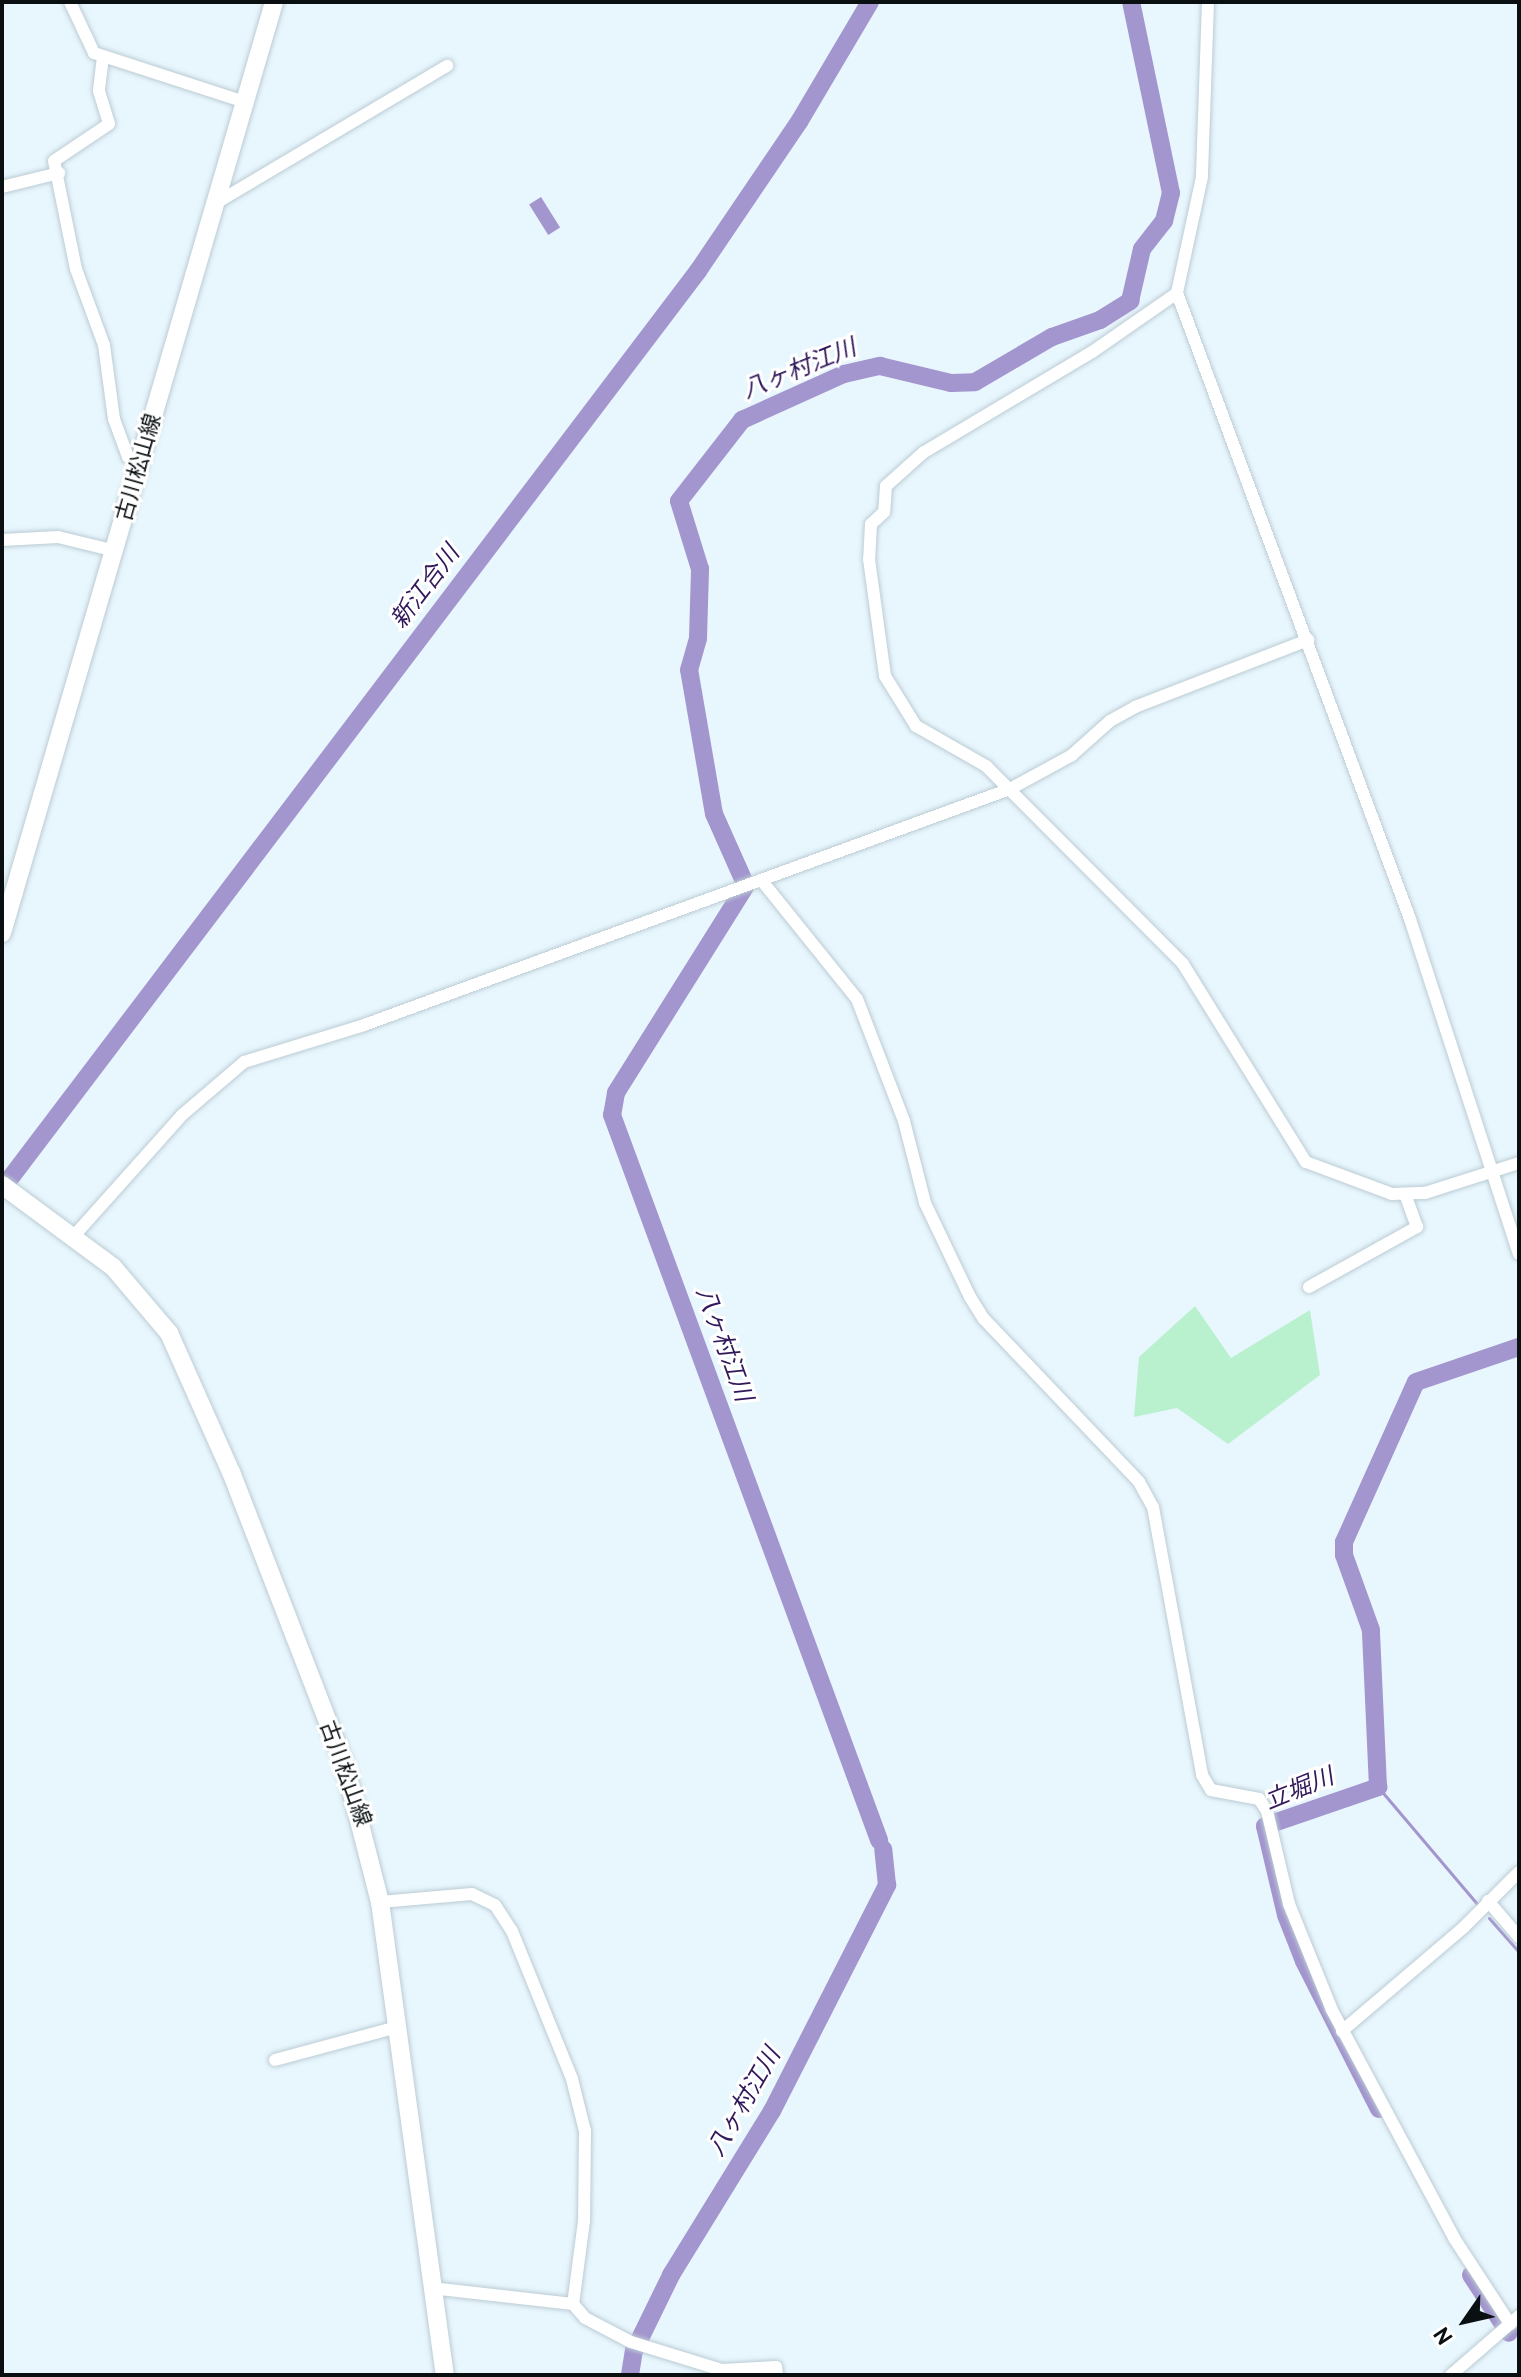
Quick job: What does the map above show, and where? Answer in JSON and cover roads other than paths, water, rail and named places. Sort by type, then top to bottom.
[{"type":"main road","name":"古川松山線","points":[[2,933],[10,886],[116,551],[274,2]]},
{"type":"main road","name":"古川松山線","points":[[2,1185],[73,1237],[136,1290],[181,1357],[345,1766],[380,1902],[445,2375]]},
{"type":"street","points":[[70,2],[89,50],[245,102]]},
{"type":"street","points":[[1208,2],[1202,177],[1177,293],[1410,919],[1519,1254]]},
{"type":"street","points":[[103,57],[99,91],[109,124],[54,161],[59,173],[76,269],[104,345],[114,419],[128,457],[141,464]]},
{"type":"street","points":[[216,203],[447,66]]},
{"type":"street","points":[[2,187],[59,173]]},
{"type":"street","points":[[1177,293],[1092,352],[924,452],[886,486],[884,512],[871,524],[869,559],[881,656],[898,704],[916,726],[986,766],[1183,964],[1306,1162],[1392,1194],[1405,1194],[1519,1163]]},
{"type":"street","points":[[2,540],[58,537],[116,551]]},
{"type":"street","points":[[73,1237],[182,1115],[244,1062],[364,1025],[1010,789],[1072,755],[1110,721],[1135,707],[1308,640]]},
{"type":"street","points":[[762,881],[857,999],[904,1121],[925,1203],[970,1297],[984,1319],[1139,1482],[1153,1507],[1202,1775],[1211,1790],[1259,1799],[1272,1834],[1289,1904],[1342,2031],[1454,2238],[1510,2324],[1451,2375]]},
{"type":"street","points":[[1309,1287],[1417,1227],[1405,1194]]},
{"type":"street","points":[[1342,2031],[1464,1927],[1519,1872]]},
{"type":"street","points":[[380,1902],[472,1894],[495,1905],[512,1931],[572,2079],[585,2131],[584,2221],[573,2304]]},
{"type":"street","points":[[1488,1901],[1519,1937]]},
{"type":"street","points":[[275,2060],[397,2027]]},
{"type":"street","points":[[431,2288],[573,2304],[585,2318],[637,2344],[722,2370],[776,2367],[777,2375]]},
{"type":"waterway","name":"新江合川","points":[[2,1189],[698,271],[799,122],[870,2]]},
{"type":"waterway","name":"八ヶ村江川","points":[[743,879],[714,814],[689,670],[698,638],[700,569],[679,501],[742,420],[844,374],[880,366],[951,383],[975,382],[1052,337],[1100,320],[1130,301],[1142,249],[1164,221],[1171,193],[1131,2]]},
{"type":"waterway","name":"八ヶ村江川","points":[[745,887],[616,1093],[612,1115],[879,1840]]},
{"type":"waterway","name":"立堀川","points":[[1379,2109],[1304,1961],[1286,1915],[1265,1826],[1378,1787],[1371,1630],[1344,1555],[1344,1542],[1416,1382],[1519,1347]]},
{"type":"waterway","points":[[1378,1787],[1479,1906]]},
{"type":"waterway","name":"八ヶ村江川","points":[[630,2375],[634,2351],[671,2275],[772,2111],[887,1885],[883,1849]]},
{"type":"waterway","points":[[1489,1918],[1519,1952]]},
{"type":"waterway","name":"立堀川","points":[[1471,2275],[1509,2333]]}]
